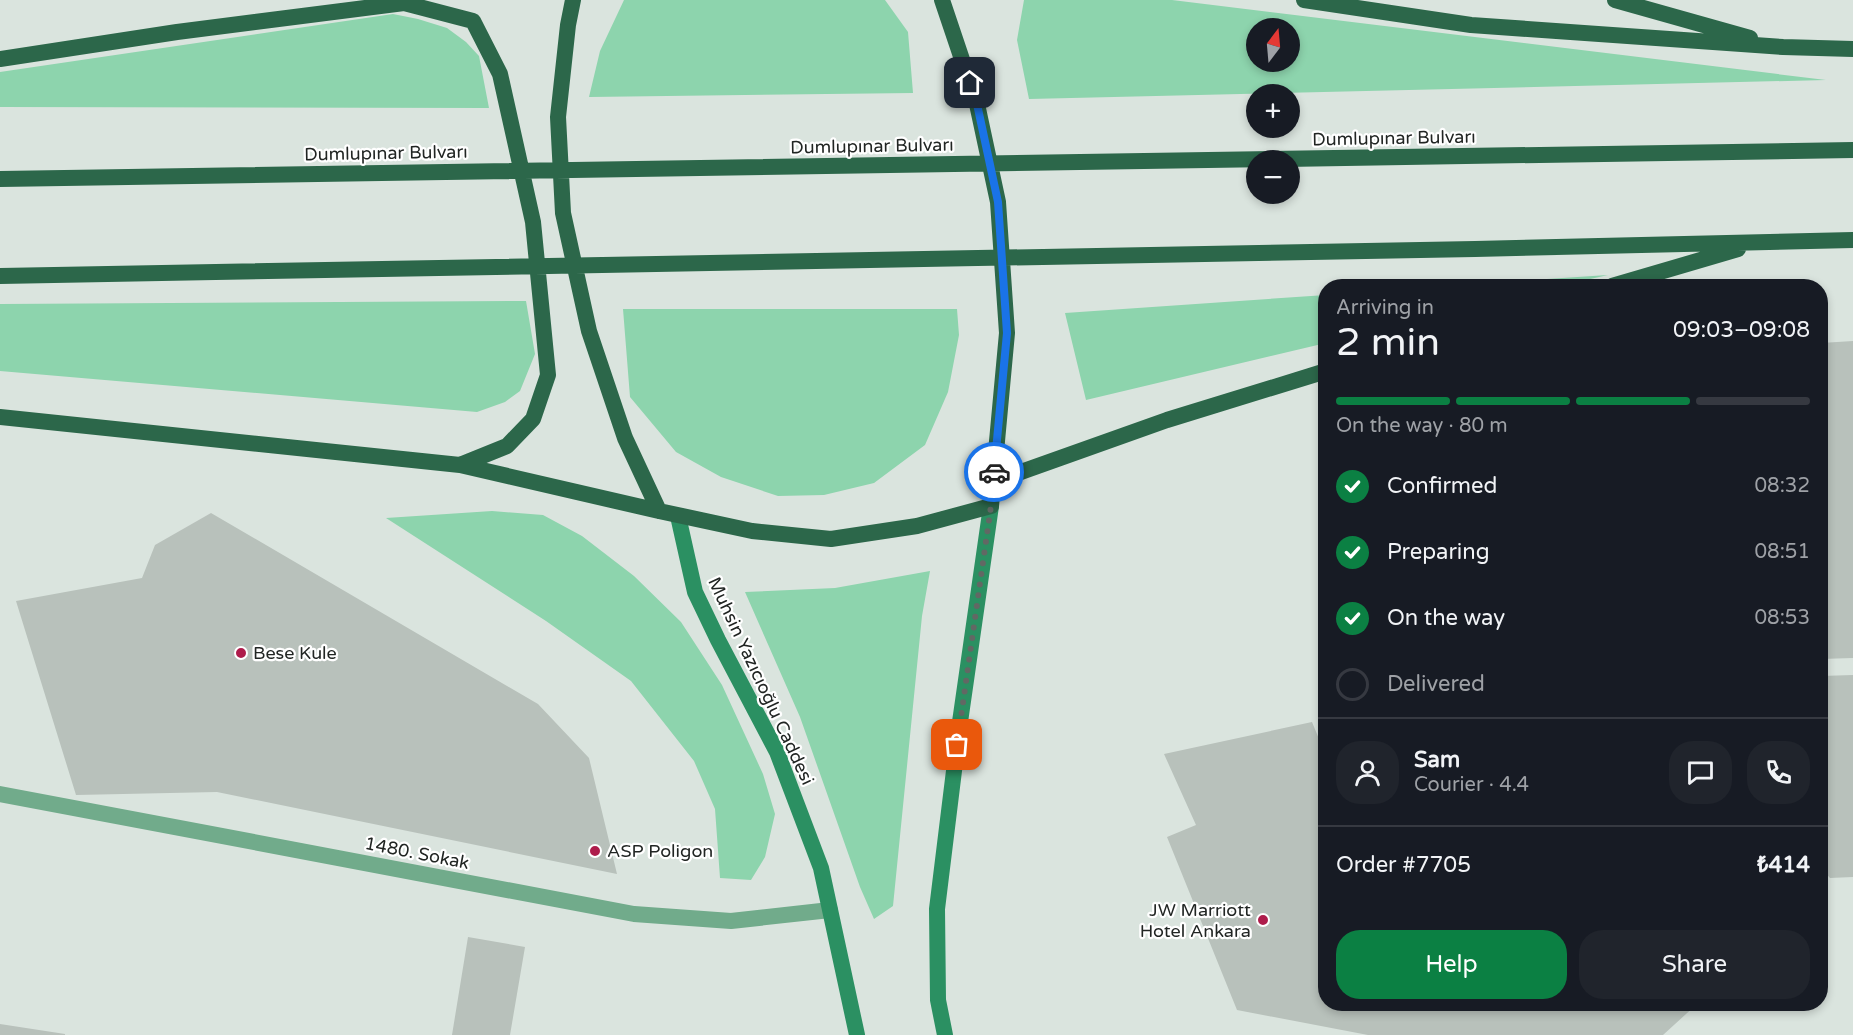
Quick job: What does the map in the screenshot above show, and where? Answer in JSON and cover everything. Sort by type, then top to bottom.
[{"type":"highway","points":[[573,0],[558,117],[563,213],[589,331],[625,438],[659,511]]},
{"type":"highway","points":[[0,417],[460,465],[752,531],[831,539],[917,526],[991,506],[1007,333],[998,202],[977,104],[942,0]]},
{"type":"highway","points":[[1304,0],[1471,25],[1783,47],[1853,49]]},
{"type":"highway","points":[[1616,0],[1783,47]]},
{"type":"highway","points":[[0,58],[177,32],[410,2],[474,21],[500,74],[533,222],[548,375],[532,419],[507,446],[460,465]]},
{"type":"highway","points":[[1802,151],[1853,145]]},
{"type":"highway","name":"Dumlupınar Bulvarı","points":[[0,179],[1853,150]]},
{"type":"highway","points":[[0,276],[1853,240]]},
{"type":"highway","points":[[1636,279],[1761,243]]},
{"type":"highway","points":[[993,482],[1167,420],[1318,373]]},
{"type":"main road","points":[[945,1035],[939,1000],[937,909],[960,722],[991,506]]},
{"type":"main road","name":"Muhsin Yazıcıoğlu Caddesi","points":[[678,516],[696,592],[718,640],[777,752],[821,868],[857,1035]]},
{"type":"street","name":"1480. Sokak","points":[[0,794],[634,914],[731,921],[830,910]]},
{"type":"green space","points":[[624,0],[885,0],[908,32],[913,93],[589,97],[600,51]]},
{"type":"green space","points":[[1024,0],[1172,0],[1826,80],[1300,93],[1300,84],[1246,84],[1246,94],[1029,99],[1017,40]]},
{"type":"green space","points":[[393,14],[447,28],[466,42],[479,56],[489,108],[0,107],[0,72]]},
{"type":"green space","points":[[1608,275],[1590,279],[1548,279]]},
{"type":"green space","points":[[1318,296],[1318,345],[1086,400],[1065,313]]},
{"type":"green space","points":[[526,301],[535,354],[520,391],[505,402],[477,412],[0,371],[0,304]]},
{"type":"green space","points":[[623,309],[957,309],[959,335],[948,392],[925,445],[874,483],[824,495],[778,496],[721,477],[676,452],[630,397]]},
{"type":"green space","points":[[492,511],[543,515],[582,536],[634,576],[681,622],[722,685],[763,774],[775,814],[765,857],[751,880],[720,878],[715,809],[694,761],[631,681],[546,621],[386,518]]},
{"type":"green space","points":[[930,571],[922,616],[893,906],[874,919],[860,887],[800,717],[745,592],[835,588]]},
{"type":"building","points":[[1853,341],[1853,658],[1828,659],[1828,343]]},
{"type":"building","name":"Bese Kule","points":[[211,513],[538,704],[589,758],[617,874],[217,792],[76,795],[16,601],[142,578],[155,545]]},
{"type":"building","points":[[1853,675],[1853,877],[1830,878],[1828,876],[1828,676]]},
{"type":"building","name":"JW Marriott Hotel Ankara","points":[[1312,722],[1318,737],[1318,1011],[1689,1011],[1663,1035],[1368,1035],[1237,1010],[1167,837],[1196,825],[1164,754]]},
{"type":"building","points":[[468,937],[525,947],[510,1035],[452,1035]]},
{"type":"building","points":[[0,1024],[65,1034],[65,1035],[0,1035]]},
{"type":"way so far","points":[[957,745],[994,472]]},
{"type":"place","name":"Bese Kule","points":[[241,653]]},
{"type":"place","name":"ASP Poligon","points":[[595,851]]},
{"type":"place","name":"JW Marriott Hotel Ankara","points":[[1263,920]]},
{"type":"route","points":[[970,83],[977,104],[998,202],[1007,333],[994,472]]}]
